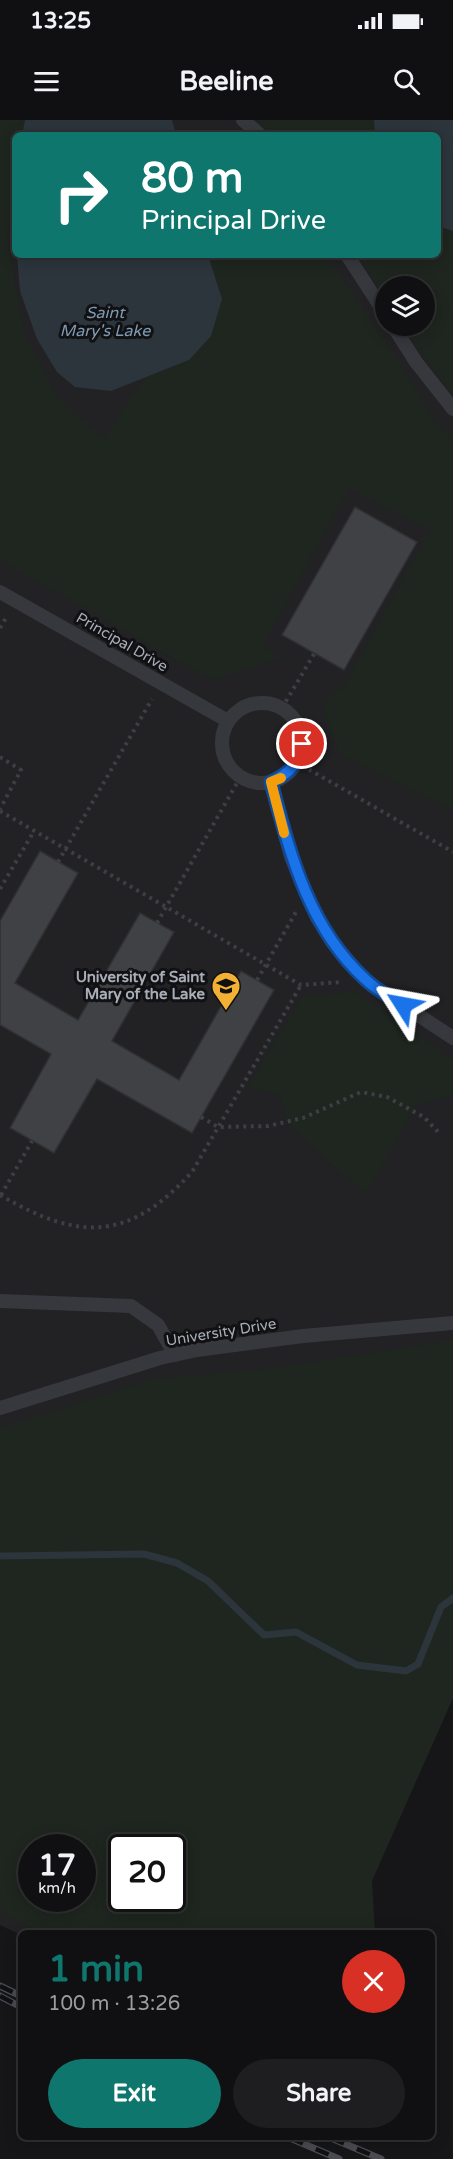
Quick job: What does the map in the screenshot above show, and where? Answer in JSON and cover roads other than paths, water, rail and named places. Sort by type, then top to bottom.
[{"type":"lane","points":[[243,120],[257,132]]},
{"type":"lane","points":[[349,258],[375,298]]},
{"type":"lane","points":[[399,336],[416,362],[453,409]]},
{"type":"lane","name":"Principal Drive","points":[[0,592],[228,722]]},
{"type":"lane","points":[[261,703],[282,708],[295,720],[300,731],[302,744],[296,762],[283,777],[271,782],[257,782],[241,776],[226,760],[223,734],[228,722],[248,705],[261,703]]},
{"type":"lane","points":[[271,782],[291,857],[317,918],[333,943],[365,980],[453,1038]]},
{"type":"lane","points":[[0,1301],[131,1306],[158,1324],[176,1355]]},
{"type":"lane","name":"University Drive","points":[[0,1408],[176,1355],[303,1336],[453,1323]]},
{"type":"water","points":[[25,120],[172,120],[175,132],[23,132]]},
{"type":"water","points":[[374,120],[453,120],[453,231],[441,227],[441,132],[375,132]]},
{"type":"water","name":"Saint Mary's Lake","points":[[17,258],[209,258],[222,299],[211,336],[189,360],[111,391],[75,387],[57,372],[37,339],[20,291]]},
{"type":"waterway","points":[[0,1556],[144,1554],[177,1563],[208,1581],[264,1635],[296,1632],[357,1665],[406,1671],[418,1664],[441,1607],[453,1598]]},
{"type":"railway","points":[[0,1986],[18,1995]]},
{"type":"railway","points":[[0,1996],[18,2005]]},
{"type":"railway","points":[[295,2140],[339,2159]]},
{"type":"railway","points":[[336,2140],[381,2159]]},
{"type":"place","name":"University of Saint Mary of the Lake","points":[[226,1012]]}]
